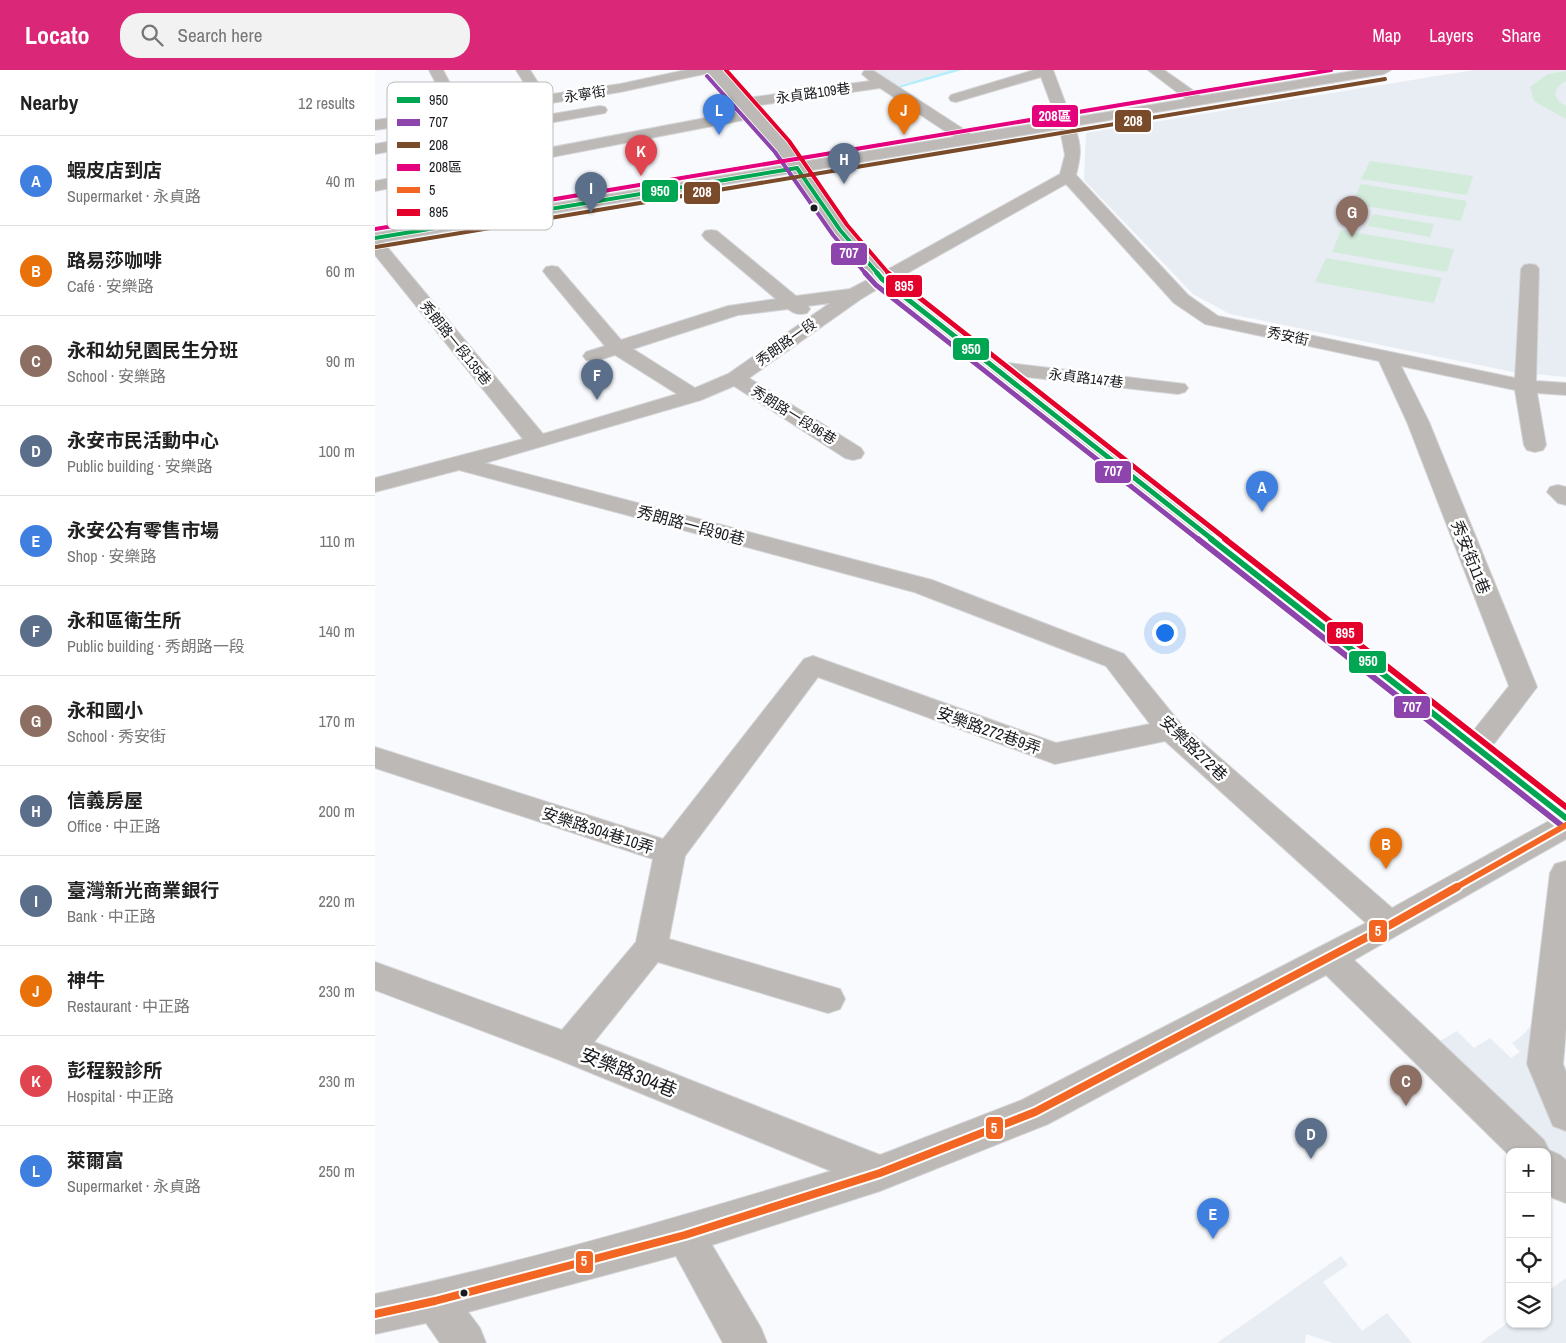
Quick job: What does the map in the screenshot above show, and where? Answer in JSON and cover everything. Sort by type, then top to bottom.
[{"type":"street","points":[[437,70],[443,82]]},
{"type":"street","points":[[523,70],[531,82]]},
{"type":"street","name":"永寧街","points":[[553,98],[598,92],[616,82],[706,70]]},
{"type":"street","points":[[714,70],[782,147],[840,230],[882,279],[1566,818]]},
{"type":"street","points":[[862,70],[968,139]]},
{"type":"street","points":[[1155,70],[1199,101]]},
{"type":"street","points":[[1251,70],[1278,88]]},
{"type":"street","points":[[553,208],[1278,88],[1344,73],[1384,70]]},
{"type":"street","points":[[956,98],[1046,71],[1071,138],[1073,155],[1068,176]]},
{"type":"street","name":"永貞路109巷","points":[[553,149],[884,83]]},
{"type":"street","points":[[553,118],[615,108],[598,92]]},
{"type":"street","name":"秀朗路一段","points":[[375,484],[539,442],[694,396],[735,378],[854,295],[1068,176]]},
{"type":"street","name":"秀安街","points":[[1068,176],[1181,299],[1212,320],[1525,386],[1566,389]]},
{"type":"street","points":[[375,238],[423,230]]},
{"type":"street","points":[[711,235],[815,322]]},
{"type":"street","name":"秀朗路一段135巷","points":[[375,243],[529,433],[539,442]]},
{"type":"street","points":[[1530,269],[1525,386],[1535,445]]},
{"type":"street","points":[[551,271],[617,348],[694,396]]},
{"type":"street","points":[[593,356],[735,310],[854,295]]},
{"type":"street","name":"秀安街11巷","points":[[1387,357],[1418,422],[1523,687],[1476,748]]},
{"type":"street","name":"永貞路147巷","points":[[994,367],[1178,388]]},
{"type":"street","name":"秀朗路一段96巷","points":[[735,378],[853,453]]},
{"type":"street","name":"秀朗路一段90巷","points":[[459,463],[923,586]]},
{"type":"street","name":"安樂路272巷","points":[[923,586],[1115,660],[1170,730],[1390,925]]},
{"type":"street","name":"安樂路272巷9弄","points":[[670,853],[813,665],[1055,754],[1170,730]]},
{"type":"street","name":"安樂路304巷10弄","points":[[375,757],[670,853],[651,947]]},
{"type":"street","points":[[375,1314],[435,1301],[685,1235],[880,1173],[1035,1112],[1390,925],[1566,825]]},
{"type":"street","points":[[1566,873],[1545,1064],[1566,1114]]},
{"type":"street","points":[[569,1048],[651,947],[828,999]]},
{"type":"street","points":[[1329,957],[1527,1148]]},
{"type":"street","name":"安樂路304巷","points":[[375,976],[569,1048],[880,1173]]},
{"type":"street","points":[[1551,1171],[1566,1186]]},
{"type":"street","points":[[685,1235],[745,1343]]},
{"type":"street","points":[[435,1301],[465,1343]]},
{"type":"shaded area","points":[[867,70],[956,70],[896,86]]},
{"type":"shaded area","points":[[1474,70],[1566,70],[1566,377],[1513,372],[1230,314],[1193,294],[1084,180],[1086,133]]},
{"type":"shaded area","points":[[1547,1005],[1555,1056],[1566,1069],[1566,1199],[1551,1162],[1551,1148],[1543,1148],[1433,1045],[1457,1031],[1474,1048],[1490,1038],[1511,1058],[1520,1052],[1512,1043],[1524,1034]]},
{"type":"shaded area","points":[[1341,1256],[1348,1265],[1323,1282],[1362,1331],[1387,1313],[1412,1343],[1333,1343],[1306,1334],[1305,1343],[1217,1343]]},
{"type":"shaded area","points":[[1566,1278],[1566,1343],[1480,1343],[1506,1324],[1506,1328],[1551,1328],[1551,1289]]},
{"type":"green space","points":[[1566,71],[1566,81],[1558,87],[1555,94],[1558,100],[1566,106],[1566,119],[1534,101],[1530,87],[1548,74]]},
{"type":"green space","points":[[1370,161],[1473,176],[1467,195],[1361,179]]},
{"type":"green space","points":[[1361,184],[1467,201],[1461,221],[1352,204]]},
{"type":"green space","points":[[1373,214],[1434,224],[1430,237],[1368,226]]},
{"type":"green space","points":[[1341,230],[1454,249],[1447,272],[1332,252]]},
{"type":"green space","points":[[1326,258],[1442,278],[1434,303],[1315,282]]},
{"type":"waterway","points":[[894,88],[959,70]]},
{"type":"transit line","name":"895","points":[[726,70],[789,141],[847,225],[888,273],[1566,807]]},
{"type":"transit line","name":"208區","points":[[553,199],[1331,70]]},
{"type":"transit line","name":"707","points":[[707,76],[775,152],[833,235],[876,285],[1561,825]]},
{"type":"transit line","name":"208","points":[[553,218],[1385,79]]},
{"type":"transit line","name":"950","points":[[797,168],[840,230],[882,279],[1566,818]]},
{"type":"transit line","name":"950","points":[[553,208],[797,168]]},
{"type":"transit line","name":"208區","points":[[375,229],[387,227]]},
{"type":"transit line","name":"950","points":[[375,238],[423,230]]},
{"type":"transit line","name":"208","points":[[376,247],[478,230]]},
{"type":"transit line","name":"5","points":[[375,1314],[435,1301],[685,1235],[880,1173],[1035,1112],[1390,925],[1566,825]]},
{"type":"place","name":"萊爾富","points":[[719,135]]},
{"type":"place","name":"神牛","points":[[904,135]]},
{"type":"place","name":"彭程毅診所","points":[[641,176]]},
{"type":"place","name":"信義房屋","points":[[844,184]]},
{"type":"place","name":"臺灣新光商業銀行","points":[[591,213]]},
{"type":"place","name":"永和國小","points":[[1352,237]]},
{"type":"place","name":"永和區衛生所","points":[[597,400]]},
{"type":"place","name":"蝦皮店到店","points":[[1262,512]]},
{"type":"place","name":"路易莎咖啡","points":[[1386,869]]},
{"type":"place","name":"永和幼兒園民生分班","points":[[1406,1106]]},
{"type":"place","name":"永安市民活動中心","points":[[1311,1159]]},
{"type":"place","name":"永安公有零售市場","points":[[1213,1239]]}]
